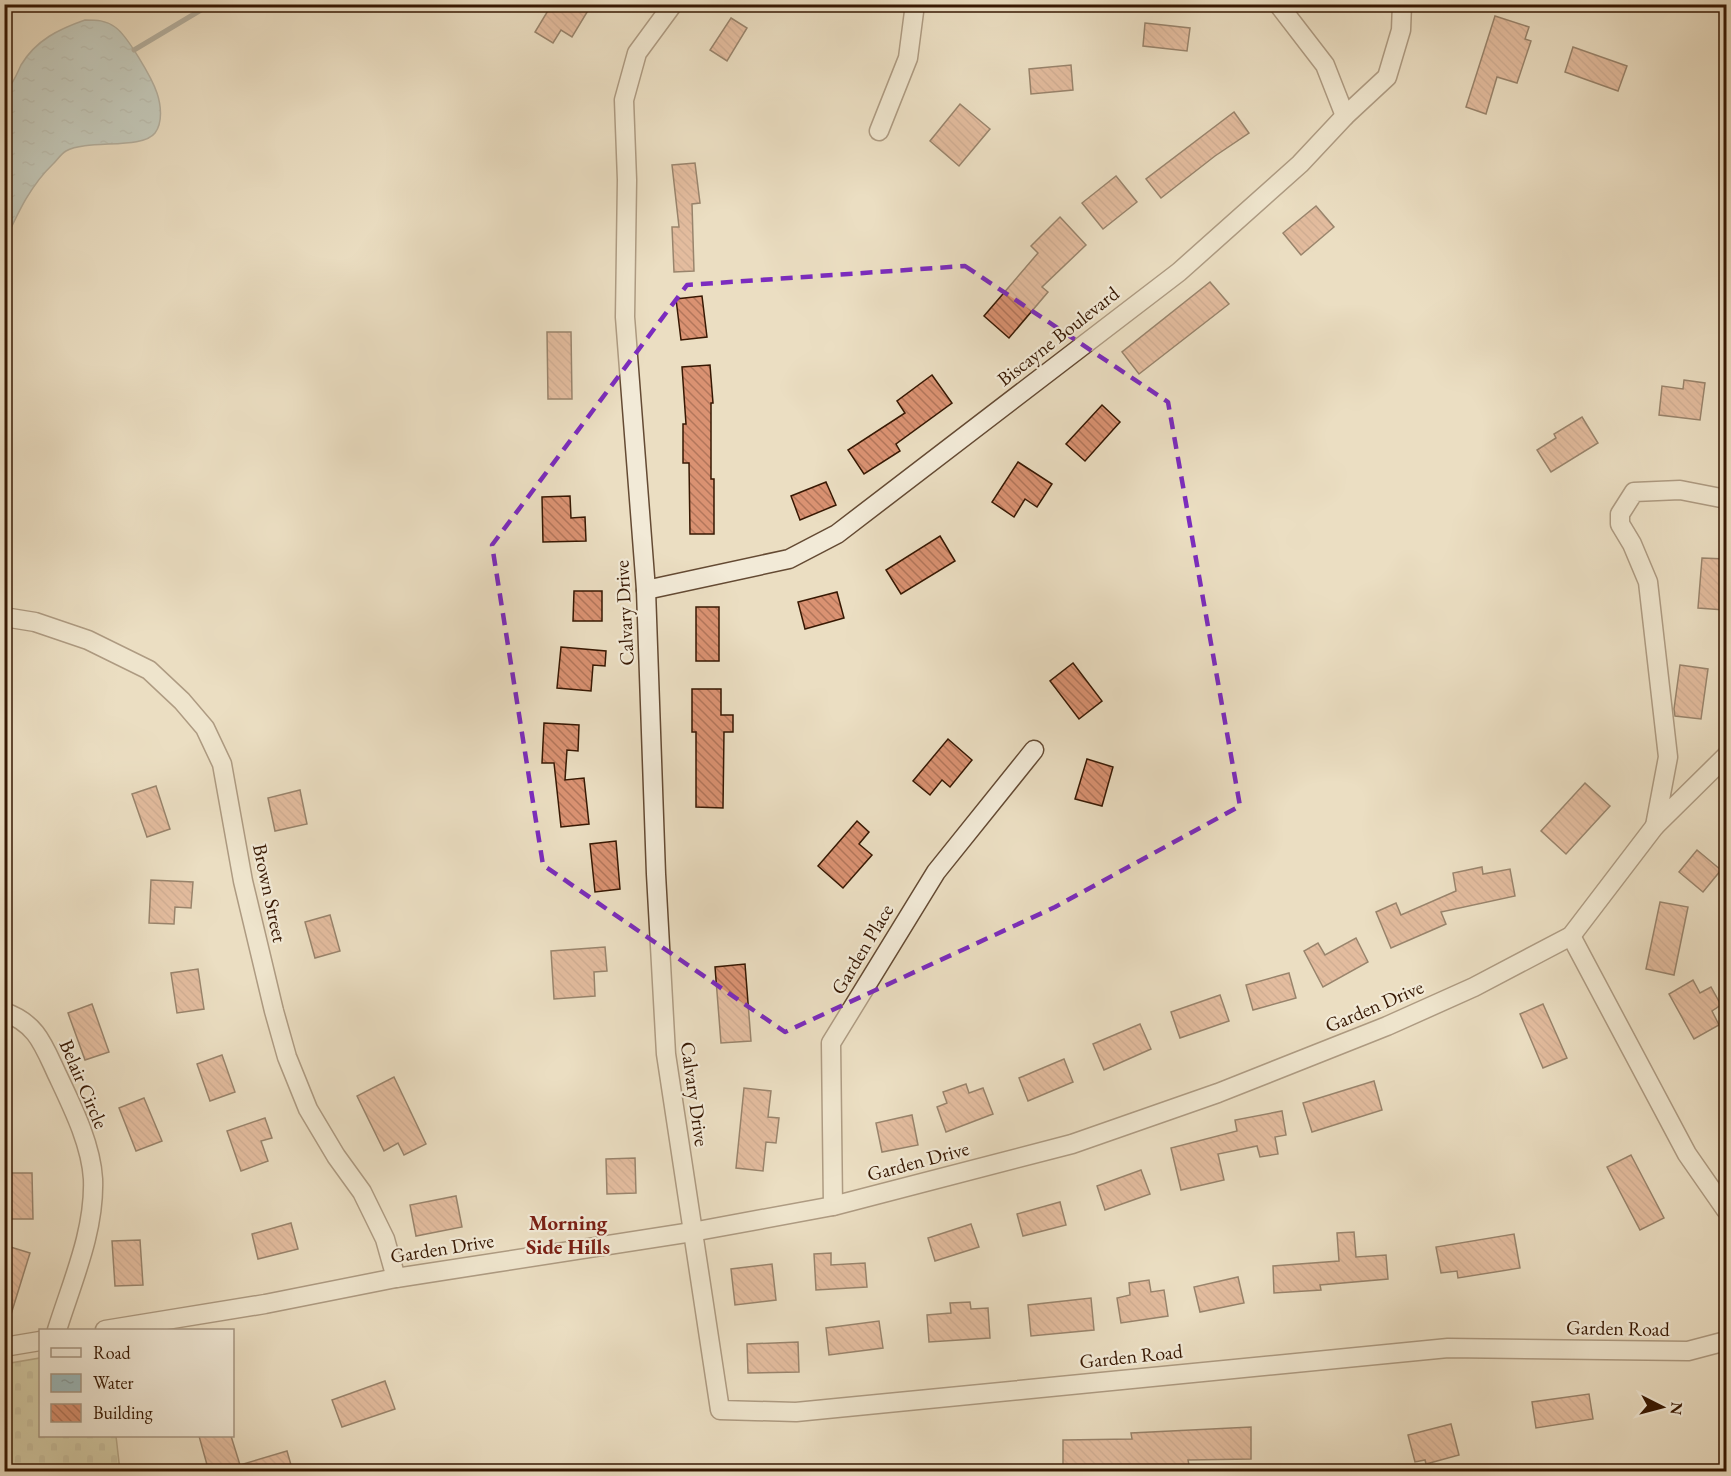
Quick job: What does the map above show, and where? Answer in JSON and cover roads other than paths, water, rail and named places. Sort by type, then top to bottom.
[{"type":"street","name":"Calvary Drive","points":[[673,4],[637,54],[624,100],[627,180],[625,317],[646,590],[656,874],[666,1054],[692,1232]]},
{"type":"street","points":[[879,131],[908,58],[915,4]]},
{"type":"street","points":[[1278,4],[1325,64],[1344,116]]},
{"type":"street","name":"Biscayne Boulevard","points":[[646,590],[789,559],[837,534],[1179,272],[1300,164],[1344,116],[1387,77],[1401,30],[1402,4]]},
{"type":"street","name":"Garden Drive","points":[[1655,826],[1668,758],[1648,582],[1632,544],[1620,524],[1620,514],[1634,492],[1680,490],[1726,499]]},
{"type":"street","name":"Brown Street","points":[[4,617],[35,622],[88,640],[149,670],[182,701],[205,728],[222,764],[243,881],[287,1057],[308,1109],[336,1156],[362,1192],[385,1239],[396,1278]]},
{"type":"street","name":"Garden Place","points":[[832,1206],[831,1043],[936,872],[1034,750]]},
{"type":"street","name":"Garden Drive","points":[[111,1329],[265,1304],[396,1278],[692,1232],[832,1206],[1072,1144],[1218,1093],[1386,1026],[1473,987],[1571,936],[1655,826],[1726,756]]},
{"type":"street","points":[[1571,936],[1687,1154],[1726,1210]]},
{"type":"street","name":"Belair Circle","points":[[4,1012],[17,1016],[37,1033],[75,1112],[93,1178],[92,1209],[57,1329]]},
{"type":"street","name":"Garden Road","points":[[692,1232],[720,1410],[796,1412],[1448,1348],[1688,1351],[1726,1341]]},
{"type":"street","points":[[4,1347],[39,1341]]},
{"type":"water","points":[[85,20],[101,21],[111,25],[132,47],[157,93],[161,113],[158,129],[148,138],[139,141],[76,147],[64,152],[31,191],[5,241],[5,93],[27,56],[41,42],[66,27]]},
{"type":"waterway","points":[[134,50],[211,4]]},
{"type":"district","name":"Morning Side Hills","points":[[568,1235]]}]
